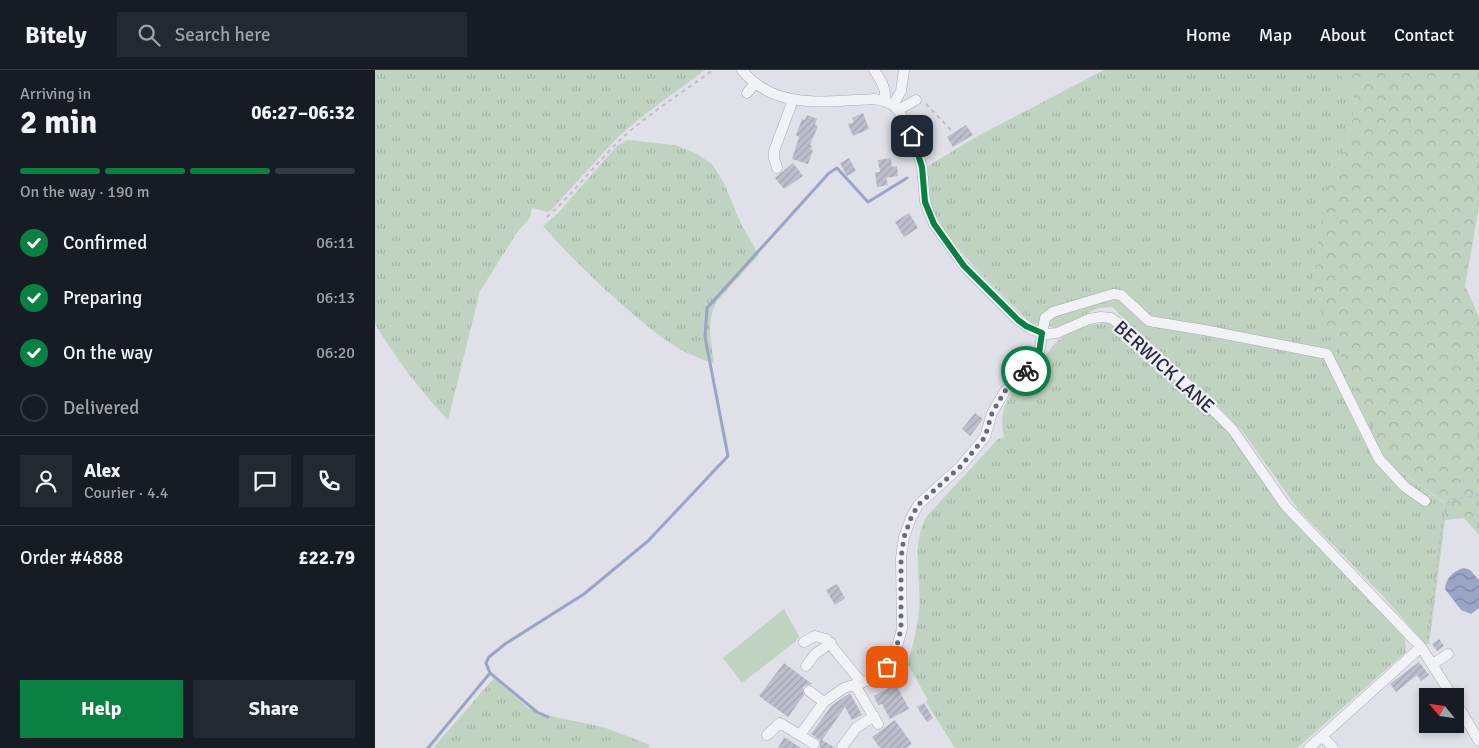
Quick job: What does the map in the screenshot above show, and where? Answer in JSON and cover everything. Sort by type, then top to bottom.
[{"type":"street","points":[[742,70],[755,83],[773,94],[793,100],[813,102],[875,99],[891,105],[916,100]]},
{"type":"street","points":[[874,70],[891,105],[912,136],[922,167],[925,202],[934,224],[964,266],[1018,320],[1042,333]]},
{"type":"street","points":[[891,105],[901,92],[904,70]]},
{"type":"street","points":[[747,93],[755,83]]},
{"type":"street","points":[[777,168],[773,158],[773,151],[793,100]]},
{"type":"street","points":[[801,735],[824,702],[844,688],[869,680],[887,667],[894,657],[899,644],[901,629],[901,558],[904,537],[911,518],[918,505],[961,466],[985,437],[992,413],[1005,391],[1028,369],[1039,353],[1045,318],[1053,312],[1113,294],[1121,295],[1149,321],[1327,354],[1379,459],[1405,487],[1425,501]]},
{"type":"street","name":"BERWICK LANE","points":[[1042,333],[1057,333],[1089,319],[1101,317],[1111,318],[1132,333],[1233,430],[1285,505],[1424,651],[1447,688]]},
{"type":"street","points":[[804,642],[815,636],[821,636],[831,642],[858,684],[876,720],[856,728],[841,747]]},
{"type":"street","points":[[806,666],[815,654],[831,642]]},
{"type":"street","points":[[1309,748],[1424,651]]},
{"type":"street","points":[[1433,664],[1448,654]]},
{"type":"street","points":[[809,691],[824,702]]},
{"type":"street","points":[[1464,716],[1479,742]]},
{"type":"street","points":[[767,735],[780,723],[814,744]]},
{"type":"street","points":[[1322,736],[1333,748]]},
{"type":"path","points":[[547,217],[562,204],[623,137],[713,70]]},
{"type":"path","points":[[916,100],[920,99],[952,131]]},
{"type":"path","points":[[1424,651],[1443,518],[1449,500],[1479,495]]},
{"type":"green space","points":[[375,70],[705,70],[644,115],[618,137],[549,212],[532,208],[530,218],[518,231],[480,291],[448,420],[409,374],[375,324]]},
{"type":"green space","points":[[1104,70],[1338,70],[1356,101],[1347,145],[1328,178],[1388,462],[1444,503],[1445,520],[1429,644],[1425,644],[1384,597],[1298,509],[1243,432],[1212,400],[1112,307],[1098,308],[1055,328],[1031,323],[977,270],[946,233],[931,206],[928,190],[928,166],[978,136]]},
{"type":"green space","points":[[1338,70],[1479,70],[1479,206],[1465,286],[1479,317],[1479,535],[1464,518],[1445,520],[1444,502],[1388,462],[1312,290],[1328,178],[1347,145],[1356,101]]},
{"type":"green space","points":[[627,140],[675,145],[695,153],[712,164],[724,183],[741,224],[759,255],[717,301],[711,315],[710,331],[714,363],[686,352],[650,328],[598,282],[543,226],[558,213],[617,146]]},
{"type":"green space","points":[[1107,323],[1123,329],[1229,433],[1405,638],[1406,652],[1297,748],[955,748],[926,702],[928,700],[907,663],[915,637],[919,611],[919,538],[927,516],[998,439],[1004,437],[1003,415],[1009,398],[1038,367],[1057,341],[1077,329]]},
{"type":"green space","points":[[784,609],[799,636],[796,641],[742,683],[723,658]]},
{"type":"green space","points":[[494,678],[529,709],[550,716],[603,727],[650,745],[648,748],[433,748]]},
{"type":"water","points":[[1464,568],[1470,570],[1479,580],[1479,608],[1471,614],[1461,610],[1445,589],[1451,576]]},
{"type":"building","points":[[863,113],[869,129],[853,136],[848,124],[854,122],[852,118]]},
{"type":"building","points":[[807,115],[817,119],[815,125],[818,126],[810,145],[812,146],[811,150],[813,150],[808,164],[792,159],[799,137],[796,135],[802,119],[805,120]]},
{"type":"building","points":[[966,125],[973,135],[953,147],[947,137]]},
{"type":"building","points":[[849,158],[856,171],[847,176],[840,163]]},
{"type":"building","points":[[891,158],[892,167],[897,166],[898,176],[886,178],[888,185],[877,187],[875,172],[880,172],[878,160]]},
{"type":"building","points":[[793,163],[803,176],[784,189],[775,178]]},
{"type":"building","points":[[909,213],[918,228],[904,237],[895,222]]},
{"type":"building","points":[[975,413],[983,419],[970,436],[962,429]]},
{"type":"building","points":[[837,584],[845,598],[835,605],[826,590]]},
{"type":"building","points":[[1439,639],[1444,646],[1437,651],[1432,644]]},
{"type":"building","points":[[1419,662],[1429,675],[1421,681],[1417,675],[1396,692],[1390,684]]},
{"type":"building","points":[[784,663],[812,684],[803,687],[804,695],[788,717],[759,696]]},
{"type":"building","points":[[896,684],[909,709],[890,719],[882,704],[878,705],[874,696]]},
{"type":"building","points":[[850,693],[862,715],[852,720],[845,707],[822,740],[835,748],[820,748],[820,740],[811,734],[832,705]]},
{"type":"building","points":[[924,703],[933,718],[927,722],[917,707]]},
{"type":"building","points":[[895,720],[912,744],[906,748],[880,748],[872,737]]},
{"type":"building","points":[[784,737],[801,748],[778,748]]},
{"type":"waterway","points":[[548,717],[537,712],[490,673],[486,663],[489,657],[505,644],[584,594],[648,541],[728,456],[705,337],[707,308],[829,173],[837,168],[868,202],[907,178]]},
{"type":"waterway","points":[[428,748],[490,673]]},
{"type":"way so far","points":[[887,667],[894,657],[899,644],[901,629],[901,558],[904,537],[911,518],[918,505],[961,466],[985,437],[992,413],[1005,391],[1026,371]]},
{"type":"route","points":[[912,136],[922,167],[925,202],[934,224],[964,266],[1018,320],[1033,330],[1042,333],[1042,344],[1039,353],[1026,371]]}]
